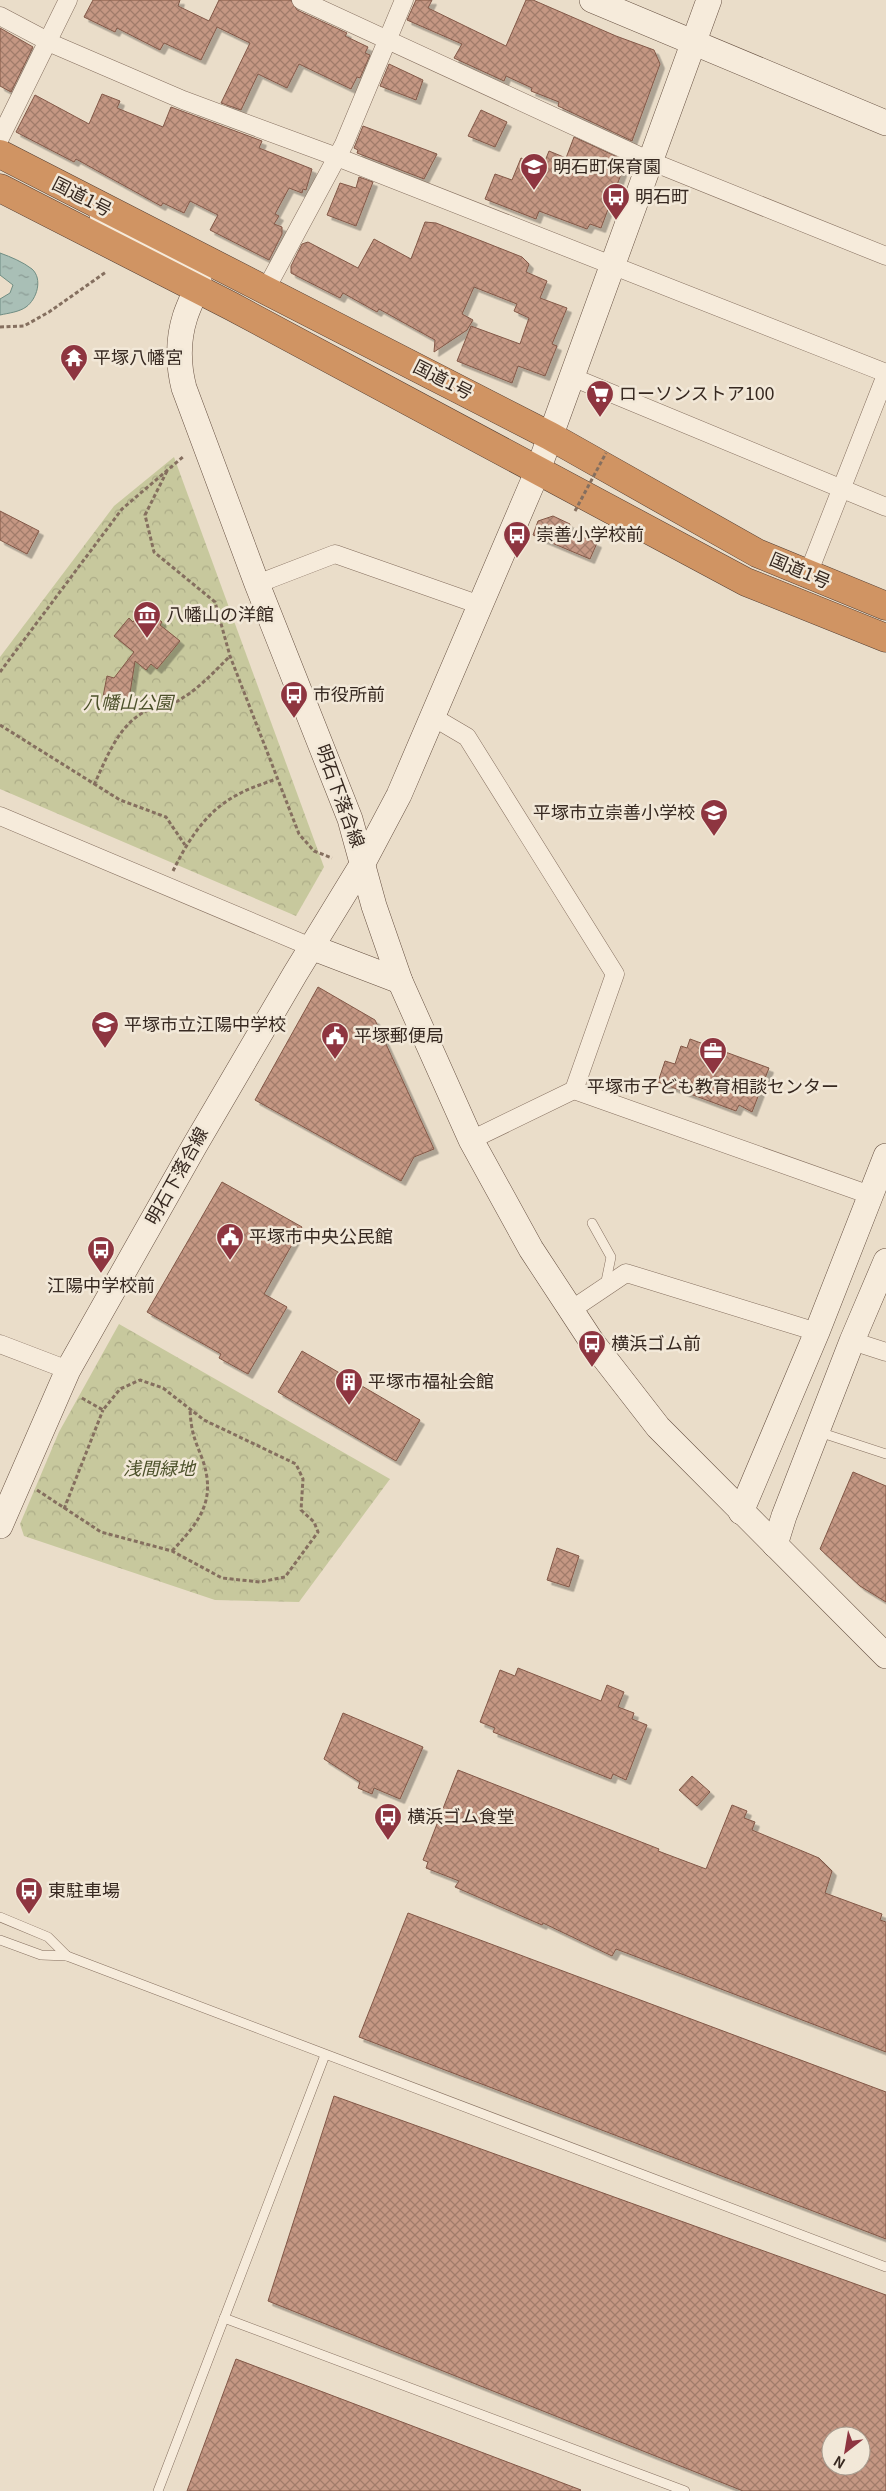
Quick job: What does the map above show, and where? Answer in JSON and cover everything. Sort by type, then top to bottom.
[{"type":"highway","name":"国道1号","points":[[0,154],[550,436],[757,553],[886,606]]},
{"type":"highway","name":"国道1号","points":[[0,188],[197,289],[746,582],[886,638]]},
{"type":"highway","points":[[266,289],[266,302],[272,314],[308,333],[330,360]]},
{"type":"street","points":[[0,138],[68,0]]},
{"type":"street","points":[[301,0],[650,161],[886,256]]},
{"type":"street","points":[[266,289],[337,157],[389,40],[404,0]]},
{"type":"street","points":[[592,0],[886,123]]},
{"type":"street","points":[[709,0],[538,470],[399,795],[363,863],[374,906],[400,982],[471,1140],[531,1248],[592,1342],[658,1427],[741,1512],[882,1649]]},
{"type":"street","points":[[0,16],[47,41],[183,100],[337,157],[886,374],[808,574]]},
{"type":"street","points":[[70,191],[133,239],[195,271],[199,279],[197,289]]},
{"type":"street","name":"明石下落合線","points":[[0,1526],[70,1382],[195,1145],[311,947],[363,863],[350,819],[257,584],[180,372],[181,336],[186,315],[197,289]]},
{"type":"street","points":[[572,377],[886,506]]},
{"type":"street","points":[[257,584],[335,554],[480,605]]},
{"type":"street","points":[[432,717],[467,737],[615,974],[574,1090],[471,1140]]},
{"type":"street","points":[[0,816],[165,887],[400,982]]},
{"type":"street","points":[[574,1090],[870,1195]]},
{"type":"street","points":[[741,1512],[817,1332],[886,1156]]},
{"type":"street","points":[[776,1545],[784,1516],[852,1341],[886,1261]]},
{"type":"street","points":[[571,1310],[626,1273],[817,1332]]},
{"type":"street","points":[[852,1341],[886,1352]]},
{"type":"street","points":[[0,1344],[70,1382]]},
{"type":"lane","points":[[592,1223],[611,1257],[605,1286]]},
{"type":"lane","points":[[817,1431],[886,1454]]},
{"type":"lane","points":[[0,1918],[48,1937],[67,1956]]},
{"type":"lane","points":[[0,1940],[41,1955],[67,1956],[886,2267]]},
{"type":"lane","points":[[158,2491],[325,2055]]},
{"type":"lane","points":[[224,2318],[685,2491]]},
{"type":"path","points":[[0,327],[24,326],[49,312],[106,272]]},
{"type":"path","points":[[575,511],[606,453]]},
{"type":"path","points":[[0,672],[122,510],[184,456]]},
{"type":"path","points":[[167,471],[145,515],[154,552],[215,602],[230,656],[276,779],[299,834],[314,851],[332,858]]},
{"type":"path","points":[[94,784],[113,745],[128,725],[144,711],[168,706],[196,690],[230,656]]},
{"type":"path","points":[[0,725],[120,800],[166,817],[185,845]]},
{"type":"path","points":[[165,887],[185,845],[204,821],[236,795],[276,779]]},
{"type":"path","points":[[31,1485],[64,1509],[101,1532],[172,1550],[222,1578],[260,1582],[285,1577],[318,1532],[314,1522],[301,1510],[303,1479],[296,1464],[204,1420],[163,1388],[140,1380],[120,1389],[103,1410],[64,1509]]},
{"type":"path","points":[[70,1382],[103,1410]]},
{"type":"path","points":[[172,1550],[197,1524],[205,1508],[208,1489],[203,1460],[191,1432],[190,1410]]},
{"type":"green space","name":"八幡山公園","points":[[174,457],[324,867],[296,916],[0,789],[0,657],[114,506]]},
{"type":"green space","name":"浅間緑地","points":[[119,1324],[390,1479],[299,1602],[215,1600],[24,1536],[20,1524],[59,1432]]},
{"type":"water","points":[[0,253],[32,269],[38,283],[36,294],[26,307],[0,315],[0,299],[10,293],[13,285],[0,275]]},
{"type":"building","points":[[93,0],[180,0],[178,6],[209,21],[219,0],[291,0],[297,10],[347,33],[345,36],[368,47],[365,53],[370,55],[360,78],[357,77],[351,89],[299,64],[287,88],[258,74],[241,110],[221,103],[250,43],[217,27],[201,60],[164,43],[160,50],[117,28],[115,32],[84,17]]},
{"type":"building","points":[[416,0],[432,0],[428,8],[506,46],[526,0],[533,0],[616,36],[654,50],[660,64],[632,141],[558,106],[559,102],[531,91],[532,88],[506,76],[504,81],[454,58],[462,44],[407,20]]},
{"type":"building","points":[[0,28],[33,47],[11,92],[0,86]]},
{"type":"building","points":[[389,64],[423,80],[416,100],[380,86]]},
{"type":"building","points":[[102,94],[120,101],[117,108],[163,127],[171,107],[262,141],[259,148],[312,169],[306,190],[303,189],[302,193],[289,188],[275,214],[279,216],[274,224],[282,227],[282,234],[269,260],[210,230],[218,215],[190,201],[184,213],[163,203],[161,206],[76,159],[74,162],[16,132],[35,95],[89,124]]},
{"type":"building","points":[[481,110],[507,122],[495,147],[468,136]]},
{"type":"building","points":[[363,126],[437,154],[424,179],[357,153],[358,150],[354,148]]},
{"type":"building","points":[[574,137],[626,161],[601,228],[590,224],[587,229],[539,211],[536,219],[485,199],[495,174],[512,180],[521,158],[530,161],[533,155],[545,161],[549,151],[566,158]]},
{"type":"building","points":[[359,177],[373,182],[356,226],[327,215],[340,183],[356,188]]},
{"type":"building","points":[[425,222],[436,223],[522,257],[529,264],[526,272],[547,281],[540,298],[567,308],[552,344],[557,346],[545,376],[518,366],[512,383],[457,361],[471,326],[520,344],[529,318],[514,311],[517,304],[474,287],[462,314],[473,320],[467,330],[434,352],[435,340],[379,309],[377,312],[343,293],[340,298],[291,273],[291,266],[302,244],[308,242],[358,268],[374,239],[411,259]]},
{"type":"building","points":[[0,511],[39,531],[27,554],[0,540]]},
{"type":"building","points":[[553,516],[570,524],[567,531],[597,543],[590,559],[533,535],[538,521]]},
{"type":"building","name":"八幡山の洋館","points":[[144,608],[162,622],[160,625],[180,641],[157,669],[151,664],[146,670],[135,661],[128,706],[102,702],[107,676],[114,678],[134,652],[114,636],[129,618],[133,622]]},
{"type":"building","name":"平塚郵便局","points":[[318,987],[375,1020],[434,1149],[414,1157],[401,1181],[255,1100]]},
{"type":"building","name":"平塚市子ども教育相談センター","points":[[690,1039],[769,1068],[752,1112],[739,1105],[736,1111],[658,1082],[665,1061],[675,1064],[681,1046],[687,1048]]},
{"type":"building","name":"平塚市中央公民館","points":[[222,1182],[302,1227],[264,1294],[287,1307],[248,1374],[219,1358],[221,1354],[147,1312]]},
{"type":"building","name":"平塚市福祉会館","points":[[302,1351],[420,1420],[396,1461],[278,1392]]},
{"type":"building","points":[[853,1472],[886,1486],[886,1602],[860,1586],[820,1549]]},
{"type":"building","points":[[557,1548],[579,1556],[569,1587],[547,1580]]},
{"type":"building","points":[[518,1668],[601,1701],[607,1685],[624,1692],[618,1707],[634,1713],[632,1719],[647,1725],[626,1780],[613,1774],[611,1779],[493,1732],[495,1728],[480,1722],[500,1670],[515,1676]]},
{"type":"building","points":[[343,1713],[423,1747],[400,1799],[374,1788],[372,1794],[358,1788],[360,1782],[324,1759]]},
{"type":"building","points":[[458,1770],[706,1869],[732,1805],[747,1811],[744,1818],[755,1822],[752,1830],[819,1858],[832,1871],[825,1893],[882,1914],[880,1920],[886,1922],[886,2052],[616,1949],[612,1956],[543,1923],[542,1925],[455,1887],[459,1881],[426,1868],[428,1862],[423,1860]]},
{"type":"building","points":[[692,1776],[710,1792],[697,1806],[679,1790]]},
{"type":"building","points":[[408,1913],[886,2092],[886,2239],[359,2037]]},
{"type":"building","points":[[334,2096],[886,2295],[886,2491],[743,2491],[268,2301]]},
{"type":"building","points":[[236,2359],[581,2490],[187,2491]]},
{"type":"place","name":"明石町保育園","points":[[534,191]]},
{"type":"place","name":"明石町","points":[[616,221]]},
{"type":"place","name":"平塚八幡宮","points":[[74,382]]},
{"type":"place","name":"ローソンストア100","points":[[600,418]]},
{"type":"place","name":"崇善小学校前","points":[[517,559]]},
{"type":"place","name":"八幡山の洋館","points":[[147,639]]},
{"type":"place","name":"市役所前","points":[[294,719]]},
{"type":"place","name":"平塚市立崇善小学校","points":[[714,837]]},
{"type":"place","name":"平塚市立江陽中学校","points":[[105,1049]]},
{"type":"place","name":"平塚郵便局","points":[[335,1060]]},
{"type":"place","name":"平塚市子ども教育相談センター","points":[[713,1075]]},
{"type":"place","name":"平塚市中央公民館","points":[[230,1261]]},
{"type":"place","name":"江陽中学校前","points":[[101,1274]]},
{"type":"place","name":"横浜ゴム前","points":[[592,1368]]},
{"type":"place","name":"平塚市福祉会館","points":[[349,1406]]},
{"type":"place","name":"横浜ゴム食堂","points":[[388,1841]]},
{"type":"place","name":"東駐車場","points":[[29,1915]]}]
